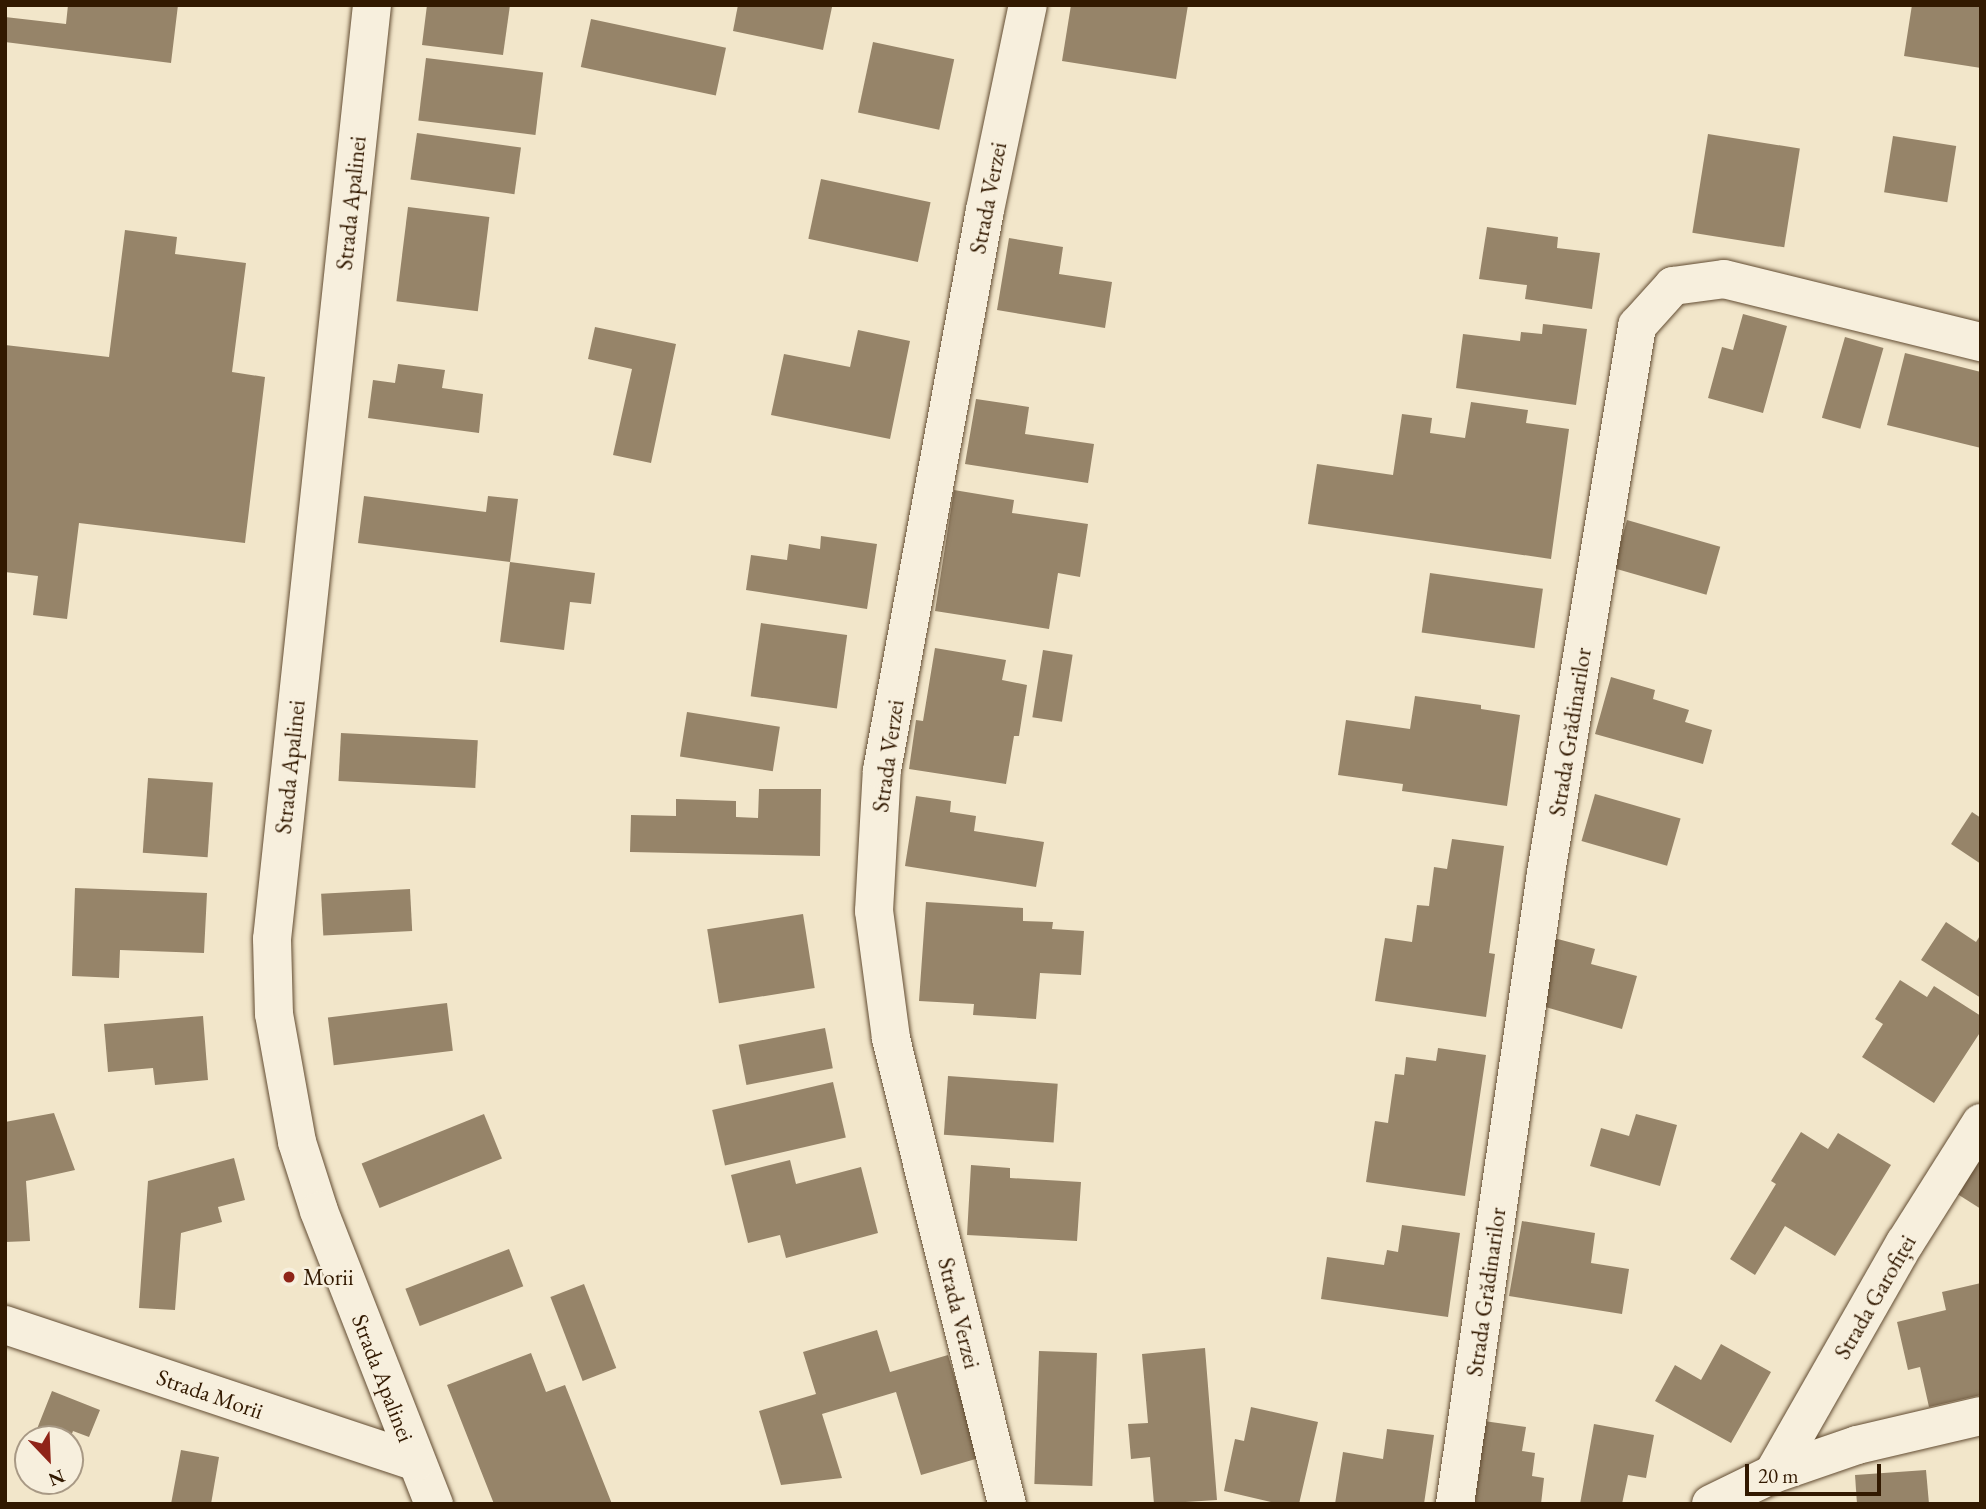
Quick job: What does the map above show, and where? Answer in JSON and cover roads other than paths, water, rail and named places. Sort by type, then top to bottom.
[{"type":"street","name":"Strada Apalinei","points":[[372,5],[272,939],[274,1014],[297,1142],[335,1258],[434,1504]]},
{"type":"street","name":"Strada Verzei","points":[[1007,1504],[891,1038],[874,911],[882,769],[985,209],[1028,5]]},
{"type":"street","name":"Strada Grădinarilor","points":[[1455,1504],[1546,873],[1637,326],[1673,286],[1724,279],[1981,342]]},
{"type":"street","name":"Strada Garofiței","points":[[1773,1474],[1905,1243],[1981,1123]]},
{"type":"street","name":"Strada Morii","points":[[5,1325],[416,1462]]},
{"type":"street","points":[[1711,1504],[1773,1474],[1857,1445],[1981,1416]]},
{"type":"place","name":"Morii","points":[[289,1277]]}]
